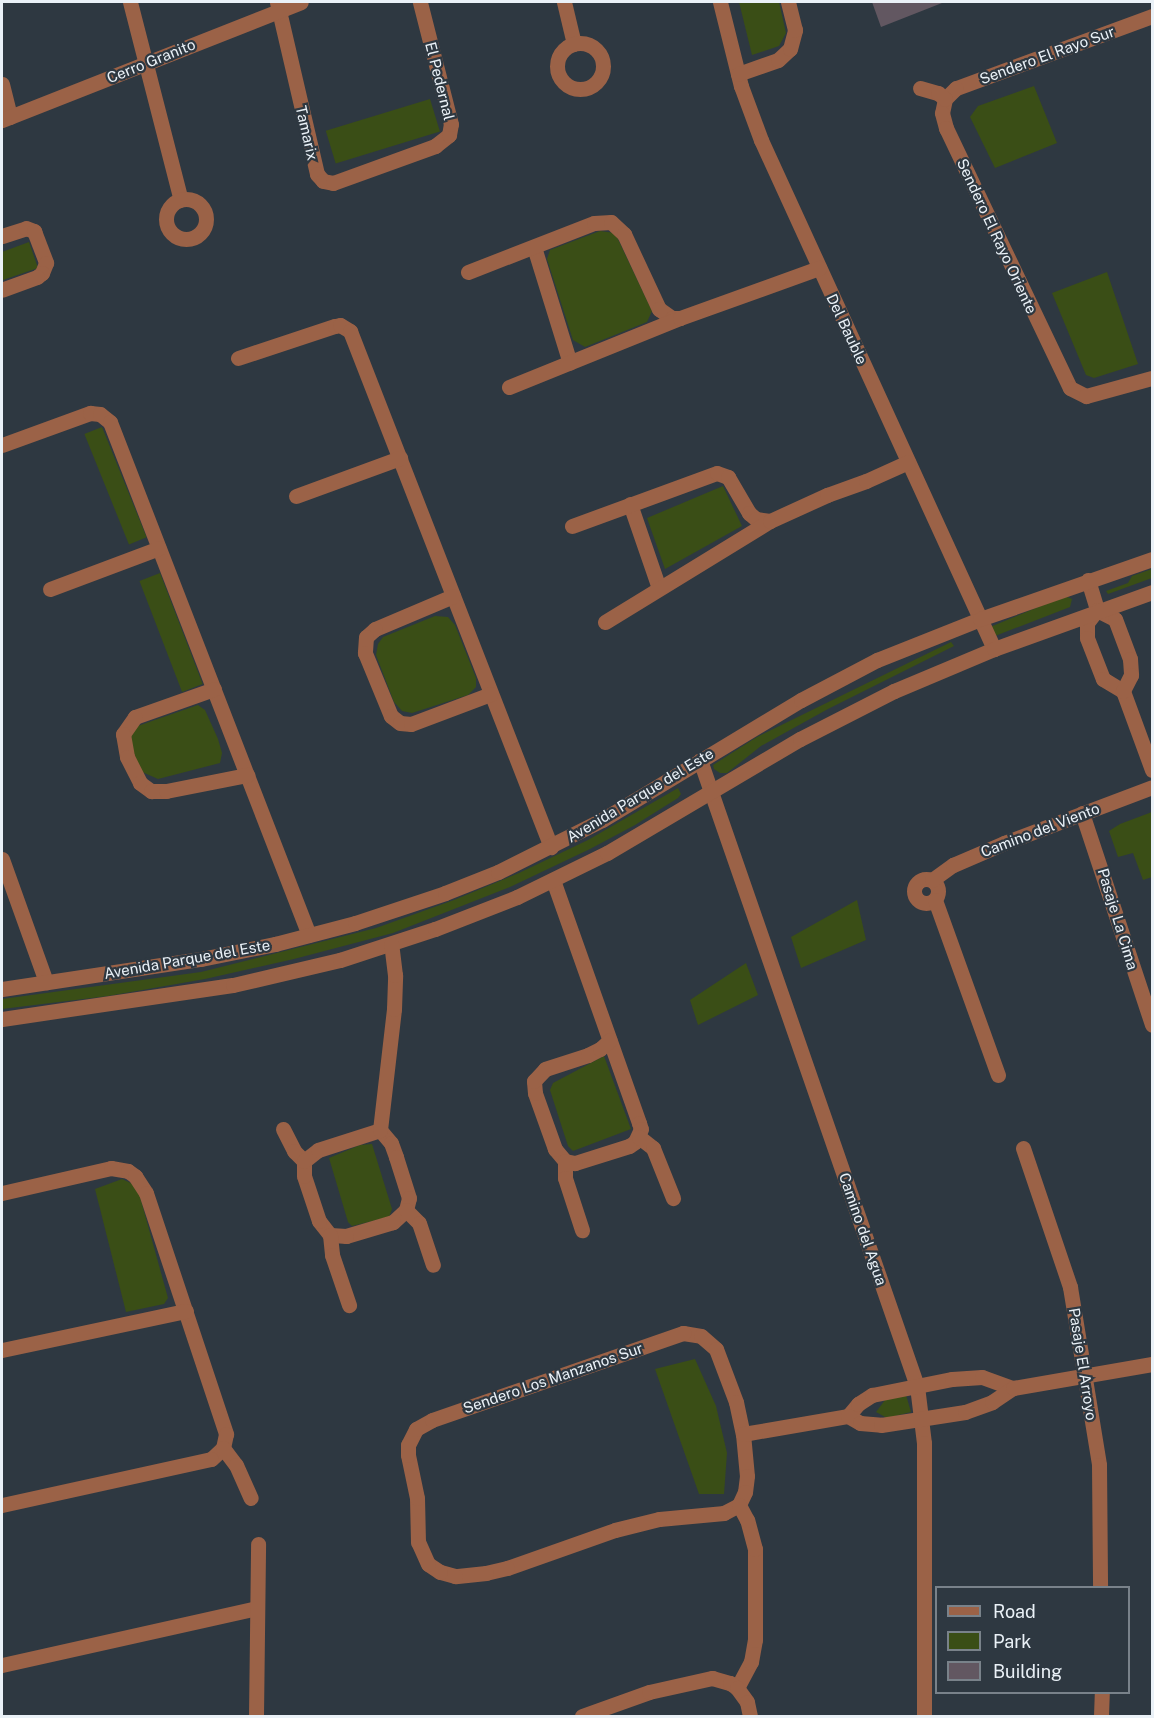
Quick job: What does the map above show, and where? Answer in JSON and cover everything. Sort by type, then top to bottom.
[{"type":"street","points":[[130,2],[181,200]]},
{"type":"street","name":"Cerro Granito","points":[[6,118],[145,63],[278,6],[301,2]]},
{"type":"street","name":"El Pedernal","points":[[393,161],[440,143],[450,129],[420,2]]},
{"type":"street","points":[[564,2],[574,44]]},
{"type":"street","name":"Del Bauble","points":[[720,2],[738,74],[761,140],[994,649]]},
{"type":"street","points":[[738,74],[778,60],[790,49],[795,30],[788,2]]},
{"type":"street","name":"Tamarix","points":[[278,6],[319,178],[333,183],[393,161]]},
{"type":"street","name":"Sendero El Rayo Sur","points":[[945,99],[956,88],[1152,16]]},
{"type":"street","points":[[2,84],[6,118]]},
{"type":"street","points":[[920,88],[938,93],[945,99]]},
{"type":"street","name":"Sendero El Rayo Oriente","points":[[945,99],[942,114],[946,128],[1065,381],[1077,394],[1095,394],[1152,378]]},
{"type":"street","points":[[468,272],[594,223],[611,222],[624,234],[659,309],[672,318],[680,318]]},
{"type":"street","points":[[2,236],[30,229],[37,236],[46,263],[42,273],[37,277],[2,290]]},
{"type":"street","points":[[534,247],[570,363]]},
{"type":"street","points":[[509,387],[680,318],[819,268]]},
{"type":"street","points":[[238,358],[335,326],[345,327],[353,336],[551,847]]},
{"type":"street","points":[[2,445],[84,414],[95,413],[106,418],[113,428],[309,935]]},
{"type":"street","points":[[296,496],[400,458]]},
{"type":"street","points":[[604,622],[745,539],[770,521],[826,495],[866,481],[908,462]]},
{"type":"street","points":[[572,526],[717,473],[729,477],[749,513],[756,519],[770,521]]},
{"type":"street","points":[[630,504],[659,588]]},
{"type":"street","points":[[50,589],[159,548]]},
{"type":"street","name":"Avenida Parque del Este","points":[[2,989],[201,959],[309,935],[445,893],[551,847],[602,820],[700,760],[839,680],[928,638],[1152,559]]},
{"type":"street","points":[[1088,580],[1097,610],[1115,619],[1130,659],[1131,675],[1123,691]]},
{"type":"street","name":"Avenida Parque del Este","points":[[2,1020],[232,985],[289,973],[390,944],[480,912],[553,880],[641,834],[846,715],[994,649],[1152,591]]},
{"type":"street","points":[[453,596],[375,629],[366,637],[365,652],[388,710],[400,723],[411,724],[491,694]]},
{"type":"street","points":[[1097,610],[1088,623],[1087,638],[1103,679],[1123,691],[1152,770]]},
{"type":"street","points":[[214,690],[135,717],[123,734],[127,757],[140,783],[152,791],[166,791],[247,775]]},
{"type":"street","name":"Camino del Agua","points":[[700,760],[917,1386],[922,1419],[925,1479],[924,1716]]},
{"type":"street","name":"Camino del Viento","points":[[932,880],[967,858],[1152,787]]},
{"type":"street","name":"Pasaje La Cima","points":[[1082,813],[1152,1025]]},
{"type":"street","points":[[2,858],[46,982]]},
{"type":"street","points":[[935,900],[931,903],[920,902],[914,893],[914,887],[921,879],[932,880],[939,889],[935,900],[998,1075]]},
{"type":"street","points":[[553,880],[610,1040],[639,1123],[639,1137],[629,1146],[575,1163],[565,1161],[555,1149],[535,1093],[534,1081],[545,1069],[588,1056],[610,1040]]},
{"type":"street","points":[[330,1235],[346,1236],[393,1222],[406,1210],[409,1198],[391,1143],[380,1130],[395,991],[390,944]]},
{"type":"street","points":[[283,1129],[294,1151],[304,1161],[304,1176],[319,1221],[330,1235],[332,1255],[349,1305]]},
{"type":"street","points":[[304,1161],[318,1150],[380,1130]]},
{"type":"street","points":[[639,1137],[653,1148],[673,1198]]},
{"type":"street","name":"Pasaje El Arroyo","points":[[1023,1148],[1070,1287],[1101,1489],[1100,1586]]},
{"type":"street","points":[[565,1161],[565,1178],[582,1230]]},
{"type":"street","points":[[2,1193],[111,1168],[128,1171],[142,1183],[224,1426],[226,1441],[223,1448],[211,1459],[2,1505]]},
{"type":"street","points":[[406,1210],[418,1223],[433,1264]]},
{"type":"street","points":[[2,1350],[186,1311]]},
{"type":"street","name":"Sendero Los Manzanos Sur","points":[[739,1505],[724,1513],[659,1519],[615,1530],[486,1573],[455,1576],[436,1570],[424,1558],[418,1542],[417,1498],[408,1455],[411,1437],[417,1429],[432,1420],[683,1334],[701,1336],[710,1342],[720,1358],[744,1434]]},
{"type":"street","points":[[737,1688],[745,1676],[753,1651],[755,1607],[755,1549],[747,1520],[739,1505],[746,1484],[744,1434],[848,1416],[870,1425],[922,1419],[979,1408],[1013,1388],[1152,1364]]},
{"type":"street","points":[[848,1416],[858,1404],[873,1395],[952,1379],[982,1377],[1013,1388]]},
{"type":"street","points":[[223,1448],[236,1465],[251,1498]]},
{"type":"street","points":[[256,1716],[258,1544]]},
{"type":"street","points":[[2,1665],[257,1608]]},
{"type":"street","points":[[582,1716],[682,1683],[712,1678],[730,1683],[737,1688],[747,1702],[750,1716]]},
{"type":"street","points":[[1101,1716],[1102,1694]]},
{"type":"green space","points":[[739,2],[779,2],[786,33],[779,46],[752,55]]},
{"type":"green space","points":[[1034,86],[1057,143],[995,168],[970,117],[978,106]]},
{"type":"green space","points":[[430,99],[440,132],[336,163],[326,131]]},
{"type":"green space","points":[[600,231],[615,233],[652,311],[647,322],[585,347],[573,340],[547,259],[550,250]]},
{"type":"green space","points":[[29,242],[38,268],[3,280],[2,252]]},
{"type":"green space","points":[[1107,272],[1138,364],[1094,378],[1086,375],[1052,293]]},
{"type":"green space","points":[[102,427],[147,537],[129,544],[84,434]]},
{"type":"green space","points":[[723,486],[742,526],[665,569],[647,518]]},
{"type":"green space","points":[[1152,569],[1152,578],[1108,594],[1106,591],[1128,583],[1132,576]]},
{"type":"green space","points":[[160,573],[203,684],[182,692],[139,581]]},
{"type":"green space","points":[[1065,596],[1072,599],[1070,607],[995,636],[990,627]]},
{"type":"green space","points":[[435,616],[448,617],[455,625],[476,678],[476,687],[468,695],[412,713],[402,711],[394,702],[376,655],[378,644],[383,637]]},
{"type":"green space","points":[[951,642],[954,646],[828,709],[761,746],[727,773],[720,773],[714,769],[713,765],[757,737]]},
{"type":"green space","points":[[198,705],[205,710],[218,739],[222,753],[220,763],[158,779],[140,771],[130,742],[132,728]]},
{"type":"green space","points":[[678,788],[681,794],[678,798],[590,849],[510,887],[393,933],[205,979],[108,996],[2,1009],[2,999],[201,972],[376,928],[454,900],[519,873],[588,840]]},
{"type":"green space","points":[[1152,812],[1152,877],[1143,880],[1133,853],[1118,857],[1109,831],[1120,824]]},
{"type":"green space","points":[[857,900],[866,940],[801,968],[791,937]]},
{"type":"green space","points":[[746,963],[758,995],[698,1025],[690,1000]]},
{"type":"green space","points":[[604,1056],[631,1129],[573,1151],[568,1146],[550,1090],[553,1083]]},
{"type":"green space","points":[[372,1144],[392,1209],[389,1217],[352,1226],[348,1222],[329,1158],[360,1145]]},
{"type":"green space","points":[[122,1179],[137,1186],[168,1298],[164,1304],[126,1312],[95,1189]]},
{"type":"green space","points":[[695,1359],[716,1406],[727,1453],[724,1494],[699,1494],[655,1369]]},
{"type":"green space","points":[[906,1395],[911,1412],[887,1418],[876,1412],[885,1400]]},
{"type":"building","points":[[872,2],[942,2],[942,3],[881,27]]}]
